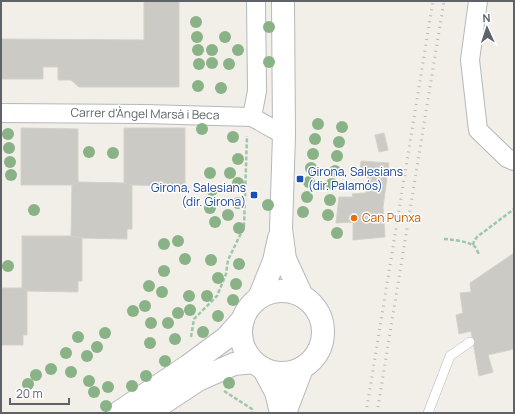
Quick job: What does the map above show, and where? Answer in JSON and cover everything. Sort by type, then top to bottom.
[{"type":"street","points":[[252,117],[257,91],[256,1]]},
{"type":"street","points":[[283,1],[284,135],[281,229],[285,259],[302,296]]},
{"type":"street","points":[[478,1],[470,60],[478,130],[507,158],[514,161]]},
{"type":"street","name":"Carrer d'Àngel Marsà i Beca","points":[[1,113],[168,114],[252,117],[284,135]]},
{"type":"street","points":[[259,298],[274,261],[281,229]]},
{"type":"street","points":[[198,359],[234,364],[259,365],[281,373],[292,372],[302,368],[318,352],[323,339],[321,317],[313,305],[302,296],[291,292],[280,291],[269,293],[259,298],[249,307],[243,319],[241,328],[241,338],[246,351],[259,365],[276,392],[281,413]]},
{"type":"street","points":[[118,413],[188,366],[226,338],[243,319]]},
{"type":"street","points":[[148,413],[198,380],[198,359]]},
{"type":"street","points":[[285,413],[302,368]]},
{"type":"lane","points":[[428,413],[450,356],[470,342]]},
{"type":"path","points":[[198,359],[192,333],[194,319],[218,296],[226,274],[228,260],[244,226],[247,131],[252,117]]},
{"type":"path","points":[[473,246],[474,240],[514,210]]},
{"type":"path","points":[[444,240],[458,241],[476,247],[479,255]]},
{"type":"building","points":[[144,1],[179,1],[179,87],[79,87],[71,80],[58,80],[58,67],[43,67],[43,79],[1,79],[1,39],[144,40]]},
{"type":"building","points":[[21,128],[78,129],[78,182],[72,185],[21,185]]},
{"type":"building","points":[[124,128],[185,128],[185,186],[132,185],[124,183]]},
{"type":"building","points":[[384,133],[388,150],[379,152],[375,135]]},
{"type":"building","points":[[361,161],[389,163],[383,207],[385,237],[353,240],[353,222],[336,223],[339,197],[353,197],[352,194],[366,193],[368,177],[360,176]]},
{"type":"building","points":[[78,182],[124,183],[132,185],[132,229],[127,229],[127,239],[82,238],[71,236],[72,185]]},
{"type":"building","points":[[22,236],[71,236],[82,238],[82,281],[78,281],[78,292],[27,291],[22,288]]},
{"type":"building","points":[[514,253],[514,349],[488,355],[493,372],[479,376],[471,331],[459,334],[456,315],[463,313],[460,293],[471,292],[470,283]]},
{"type":"building","points":[[1,288],[22,288],[27,291],[27,335],[23,335],[23,345],[1,345]]},
{"type":"railway","points":[[366,413],[433,1]]},
{"type":"railway","points":[[377,413],[444,1]]},
{"type":"place","name":"Girona, Salesians (dir. Palamós)","points":[[300,179]]},
{"type":"place","name":"Girona, Salesians (dir. Girona)","points":[[254,195]]},
{"type":"place","name":"Can Punxa","points":[[354,218]]}]
